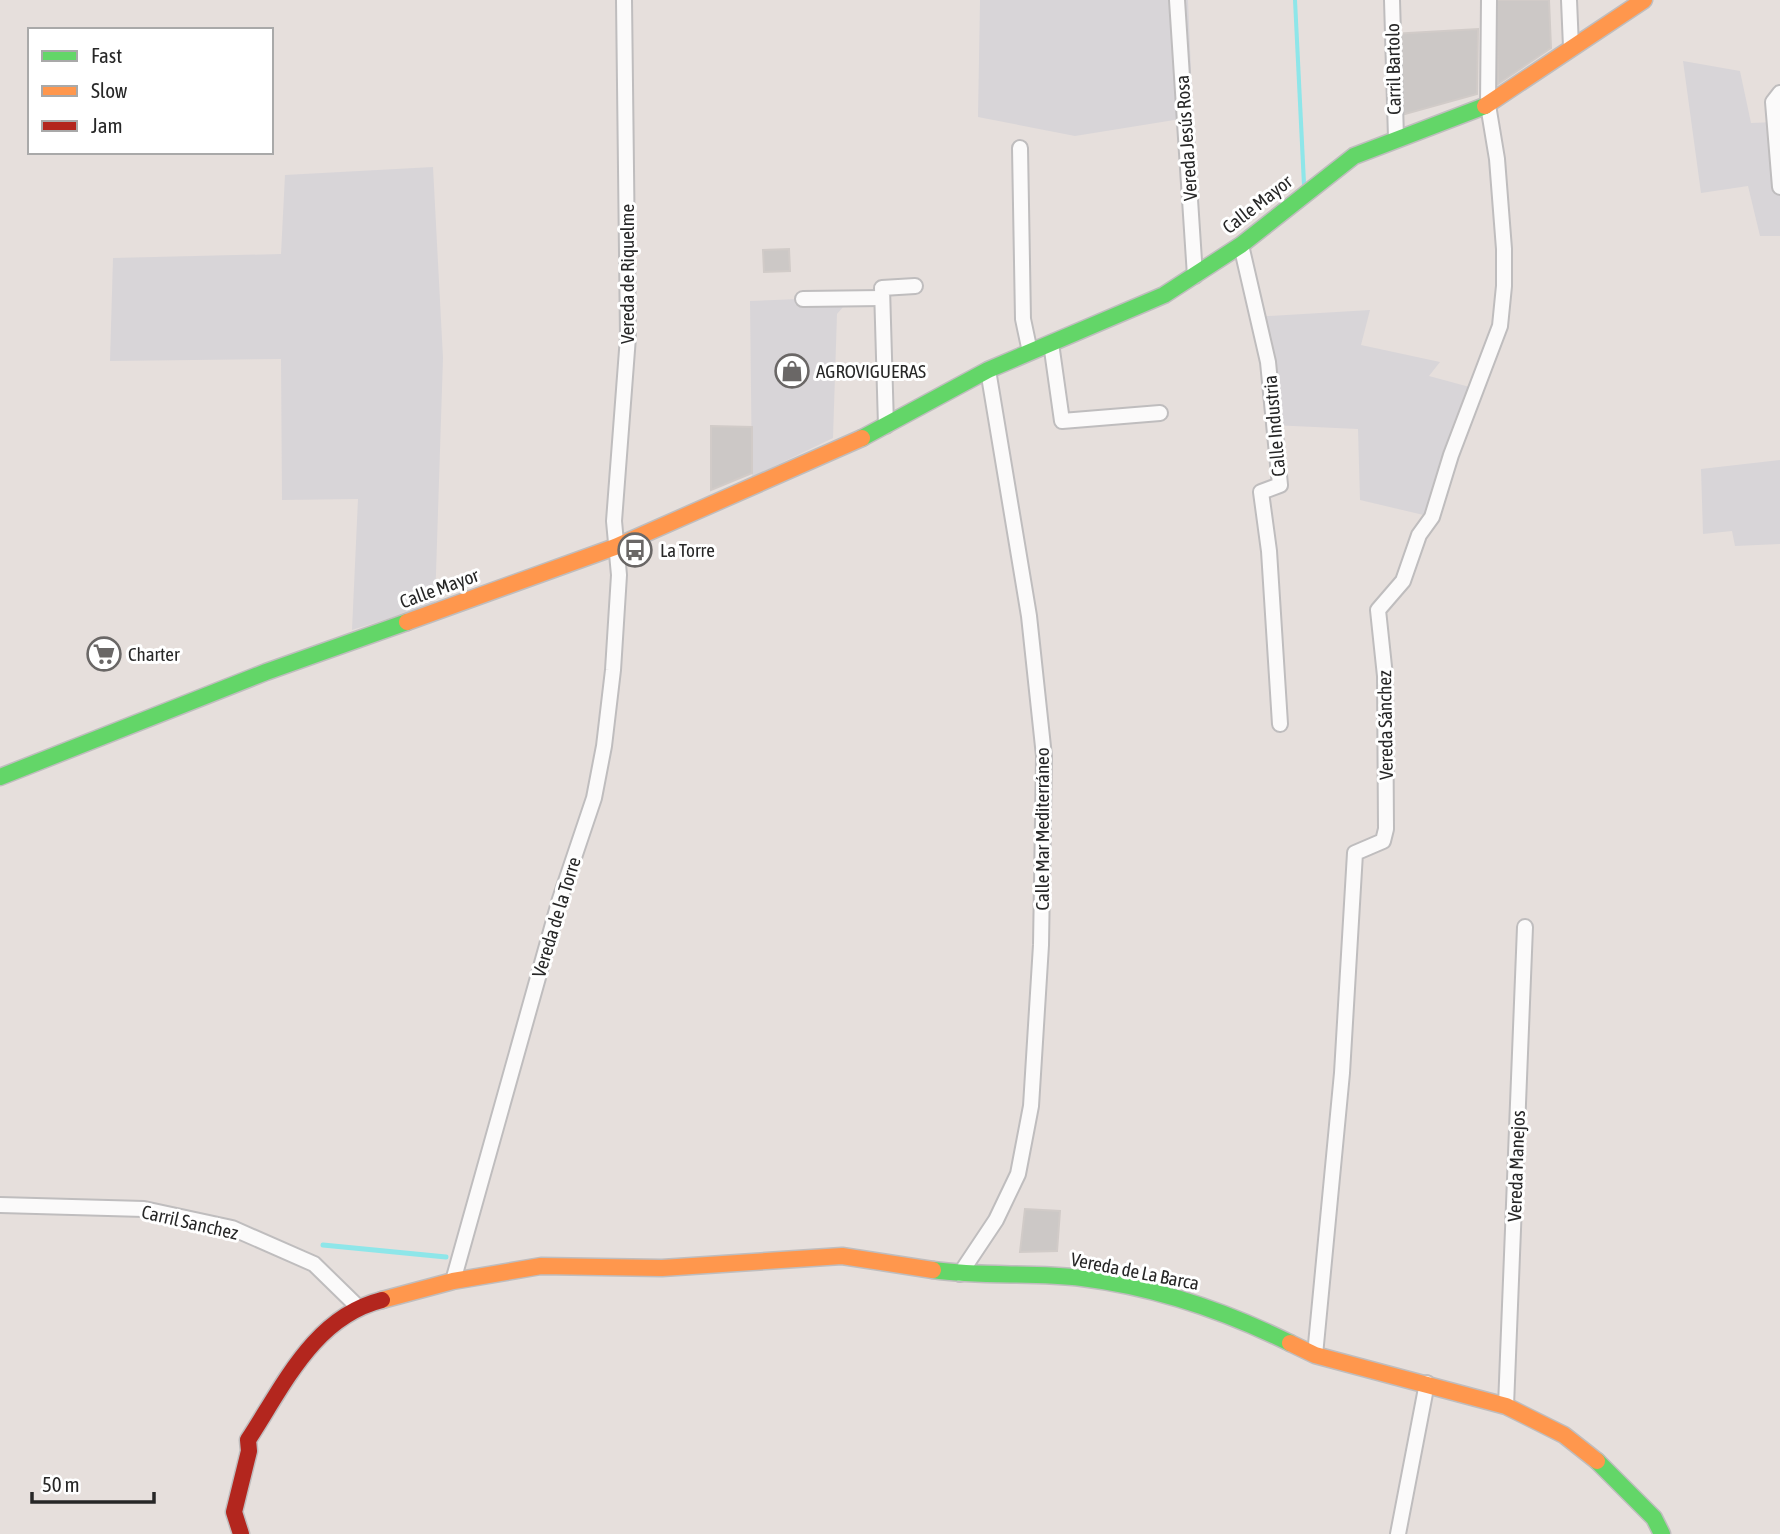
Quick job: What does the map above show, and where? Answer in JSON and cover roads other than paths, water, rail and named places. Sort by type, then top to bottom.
[{"type":"main road","name":"Calle Mayor","points":[[0,777],[266,672],[615,547],[886,426],[988,370],[1164,295],[1241,245],[1343,163],[1396,138],[1488,105],[1644,0]]},
{"type":"main road","name":"Vereda de La Barca","points":[[357,1306],[453,1281],[541,1266],[662,1268],[842,1256],[960,1274],[1082,1278],[1188,1301],[1237,1317],[1315,1355],[1507,1406],[1564,1435],[1606,1469],[1654,1518],[1662,1534]]},
{"type":"main road","points":[[241,1534],[234,1512],[249,1451],[248,1440],[317,1335],[357,1306]]},
{"type":"street","name":"Vereda de Riquelme","points":[[615,547],[628,337],[624,0]]},
{"type":"street","name":"Vereda Jesús Rosa","points":[[1177,0],[1195,276]]},
{"type":"street","name":"Carril Bartolo","points":[[1392,0],[1396,138]]},
{"type":"street","points":[[1488,105],[1489,0]]},
{"type":"street","points":[[1569,0],[1571,47]]},
{"type":"street","points":[[1780,93],[1773,102],[1780,187]]},
{"type":"street","name":"Vereda Sánchez","points":[[1315,1355],[1342,1073],[1355,853],[1383,841],[1386,829],[1385,676],[1378,610],[1403,581],[1419,535],[1432,517],[1451,455],[1500,326],[1504,249],[1497,159],[1488,105]]},
{"type":"street","points":[[1020,148],[1023,318],[1030,352]]},
{"type":"street","name":"Calle Industria","points":[[1241,245],[1268,362],[1280,485],[1261,492],[1269,551],[1280,723]]},
{"type":"street","points":[[886,426],[882,288],[915,286]]},
{"type":"street","points":[[803,299],[882,298]]},
{"type":"street","points":[[1051,343],[1062,421],[1160,413]]},
{"type":"street","name":"Calle Mar Mediterráneo","points":[[960,1274],[996,1220],[1018,1174],[1031,1106],[1041,945],[1045,756],[1029,616],[988,370]]},
{"type":"street","name":"Vereda de la Torre","points":[[453,1281],[557,911],[594,798],[613,670],[619,575],[615,547]]},
{"type":"street","name":"Vereda Manejos","points":[[1507,1406],[1525,927]]},
{"type":"street","name":"Carril Sanchez","points":[[0,1205],[144,1209],[232,1228],[314,1264],[357,1306]]},
{"type":"street","points":[[1398,1534],[1427,1384]]},
{"type":"water","points":[[1293,0],[1297,0],[1306,183],[1302,186]]},
{"type":"waterway","points":[[323,1245],[446,1257]]},
{"type":"place","name":"AGROVIGUERAS","points":[[792,371]]},
{"type":"place","name":"La Torre","points":[[635,550]]},
{"type":"place","name":"Charter","points":[[104,654]]}]
